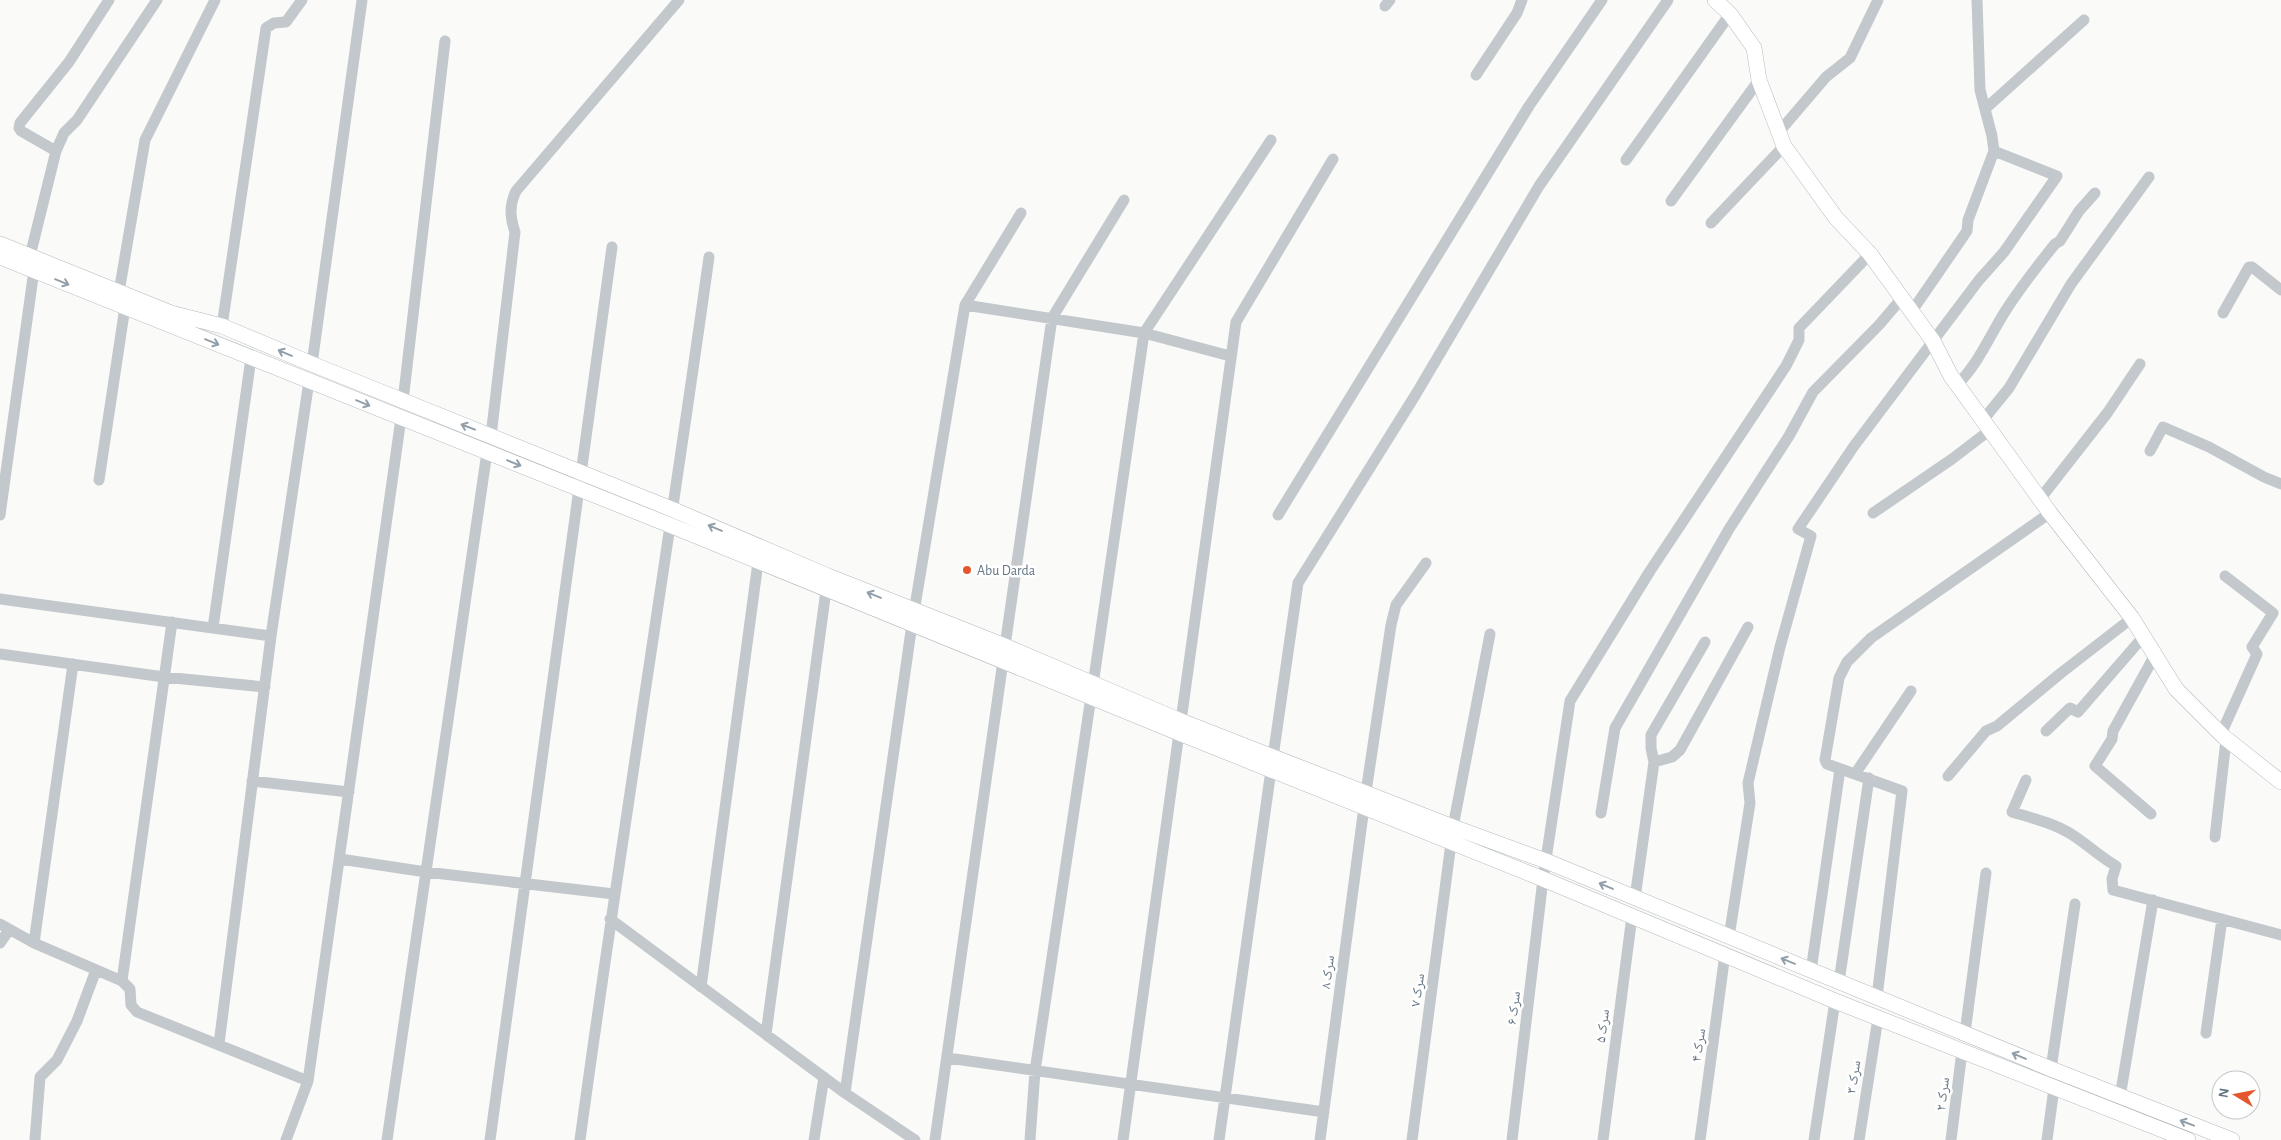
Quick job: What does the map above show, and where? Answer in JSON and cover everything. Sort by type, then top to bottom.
[{"type":"street","points":[[56,151],[21,131],[19,128],[20,123],[69,62],[109,0]]},
{"type":"street","points":[[0,515],[32,263],[56,151],[64,132],[77,120],[157,0]]},
{"type":"street","points":[[119,292],[145,140],[215,0]]},
{"type":"street","points":[[222,326],[266,28],[274,23],[286,22],[302,0]]},
{"type":"street","points":[[312,364],[362,0]]},
{"type":"street","points":[[490,436],[515,232],[510,216],[511,202],[516,191],[680,0]]},
{"type":"street","points":[[1476,75],[1517,14],[1522,0]]},
{"type":"street","points":[[1278,515],[1529,106],[1602,0]]},
{"type":"street","points":[[1219,1140],[1298,583],[1416,394],[1538,186],[1668,0]]},
{"type":"street","points":[[1715,0],[1730,14],[1754,48],[1759,80],[1782,139],[1836,218],[1870,254],[1912,311],[1933,341],[1957,384],[2040,500],[2132,618],[2176,689],[2224,737],[2281,782]]},
{"type":"street","points":[[1710,223],[1782,139],[1826,78],[1850,58],[1878,0]]},
{"type":"street","points":[[1912,311],[1967,231],[1968,220],[1994,151],[1980,90],[1977,0]]},
{"type":"street","points":[[1626,160],[1730,14]]},
{"type":"street","points":[[1985,109],[2084,20]]},
{"type":"street","points":[[403,401],[445,41]]},
{"type":"street","points":[[1671,202],[1759,80]]},
{"type":"street","points":[[1030,1140],[1036,1071],[1144,333],[1271,140]]},
{"type":"street","points":[[1729,937],[1750,803],[1748,783],[1780,647],[1811,536],[1798,529],[1854,446],[1979,280],[2004,252],[2058,176],[1994,151]]},
{"type":"street","points":[[1123,1140],[1236,322],[1333,159]]},
{"type":"street","points":[[1873,513],[1952,460],[1987,425],[2071,284],[2149,177]]},
{"type":"street","points":[[1957,384],[1974,365],[2006,310],[2038,265],[2060,241],[2079,211],[2095,193]]},
{"type":"street","points":[[935,1140],[1052,318],[1124,200]]},
{"type":"street","points":[[845,1093],[913,618],[965,305],[1020,213]]},
{"type":"street","points":[[0,244],[32,263],[125,307],[672,526],[759,554]]},
{"type":"street","points":[[490,1140],[612,247]]},
{"type":"street","name":"سرک ۶","points":[[1512,1140],[1543,879],[1570,701],[1650,571],[1786,366],[1799,340],[1799,328],[1870,254]]},
{"type":"street","points":[[0,257],[32,263],[119,292],[171,313],[222,326],[674,510],[759,554],[1272,763],[1364,807],[1726,954],[1835,1001],[2188,1140]]},
{"type":"street","points":[[580,1140],[610,919],[672,526],[709,257]]},
{"type":"street","points":[[2223,313],[2249,266],[2281,290]]},
{"type":"street","points":[[1601,813],[1615,728],[1729,529],[1788,436],[1813,392],[1879,326],[1902,298]]},
{"type":"street","points":[[965,305],[1144,333],[1230,356]]},
{"type":"street","points":[[99,480],[125,307]]},
{"type":"street","points":[[213,628],[251,358]]},
{"type":"street","points":[[2040,500],[2108,412],[2140,364]]},
{"type":"street","points":[[219,1044],[264,687],[309,381]]},
{"type":"street","points":[[286,1140],[308,1081],[401,418]]},
{"type":"street","points":[[2150,451],[2163,427],[2209,447],[2264,477],[2281,484]]},
{"type":"street","points":[[388,1140],[486,452]]},
{"type":"street","points":[[1876,998],[1902,792],[1869,778],[1827,764],[1825,760],[1836,690],[1847,662],[1871,638],[2050,513]]},
{"type":"street","points":[[700,987],[759,554]]},
{"type":"street","points":[[1366,792],[1391,625],[1396,605],[1426,563]]},
{"type":"street","points":[[2215,837],[2224,737],[2257,654],[2252,647],[2273,613],[2225,576]]},
{"type":"street","points":[[766,1034],[828,583]]},
{"type":"street","points":[[0,599],[271,636]]},
{"type":"street","points":[[1948,776],[1986,731],[1997,726],[2132,618]]},
{"type":"street","points":[[122,981],[172,622]]},
{"type":"street","points":[[1654,762],[1672,757],[1680,750],[1748,627]]},
{"type":"street","points":[[1453,827],[1490,634]]},
{"type":"street","points":[[2046,731],[2070,708],[2078,712],[2143,637]]},
{"type":"street","points":[[1635,898],[1654,762],[1651,748],[1652,735],[1705,642]]},
{"type":"street","points":[[0,654],[164,677],[264,687]]},
{"type":"street","points":[[2151,814],[2095,766],[2112,739],[2113,731],[2154,655]]},
{"type":"street","points":[[34,943],[73,664]]},
{"type":"street","points":[[1855,774],[1911,691]]},
{"type":"street","points":[[1272,763],[1366,792],[1453,827],[1546,861],[1876,998],[2120,1097],[2232,1140]]},
{"type":"street","points":[[1811,971],[1840,769]]},
{"type":"street","points":[[1839,982],[1869,778]]},
{"type":"street","points":[[2026,780],[2012,812],[2047,822],[2070,834],[2100,857],[2116,866],[2112,879],[2113,890],[2281,936]]},
{"type":"street","points":[[252,781],[349,792]]},
{"type":"street","name":"سرک ۸","points":[[1320,1140],[1364,807]]},
{"type":"street","name":"سرک ۷","points":[[1412,1140],[1451,843]]},
{"type":"street","points":[[340,860],[614,894]]},
{"type":"street","points":[[1965,1033],[1986,872]]},
{"type":"street","points":[[2120,1097],[2153,900]]},
{"type":"street","points":[[2052,1069],[2075,904]]},
{"type":"street","name":"سرک ۵","points":[[1603,1140],[1632,916]]},
{"type":"street","points":[[610,919],[903,1136],[915,1140]]},
{"type":"street","points":[[2206,1033],[2222,919]]},
{"type":"street","points":[[0,943],[4,927],[34,943],[122,981],[130,989],[131,1005],[137,1012],[308,1081]]},
{"type":"street","name":"سرک ۴","points":[[1700,1140],[1726,954]]},
{"type":"street","points":[[36,1140],[40,1077],[57,1060],[77,1021],[96,970]]},
{"type":"street","points":[[1814,1140],[1835,1001]]},
{"type":"street","name":"سرک ۳","points":[[1859,1140],[1878,1018]]},
{"type":"street","name":"سرک ۲","points":[[1951,1140],[1962,1051]]},
{"type":"street","points":[[948,1058],[1324,1112]]},
{"type":"street","points":[[814,1140],[824,1077]]},
{"type":"street","points":[[2047,1140],[2054,1088]]},
{"type":"place","name":"Abu Darda","points":[[967,570]]}]
